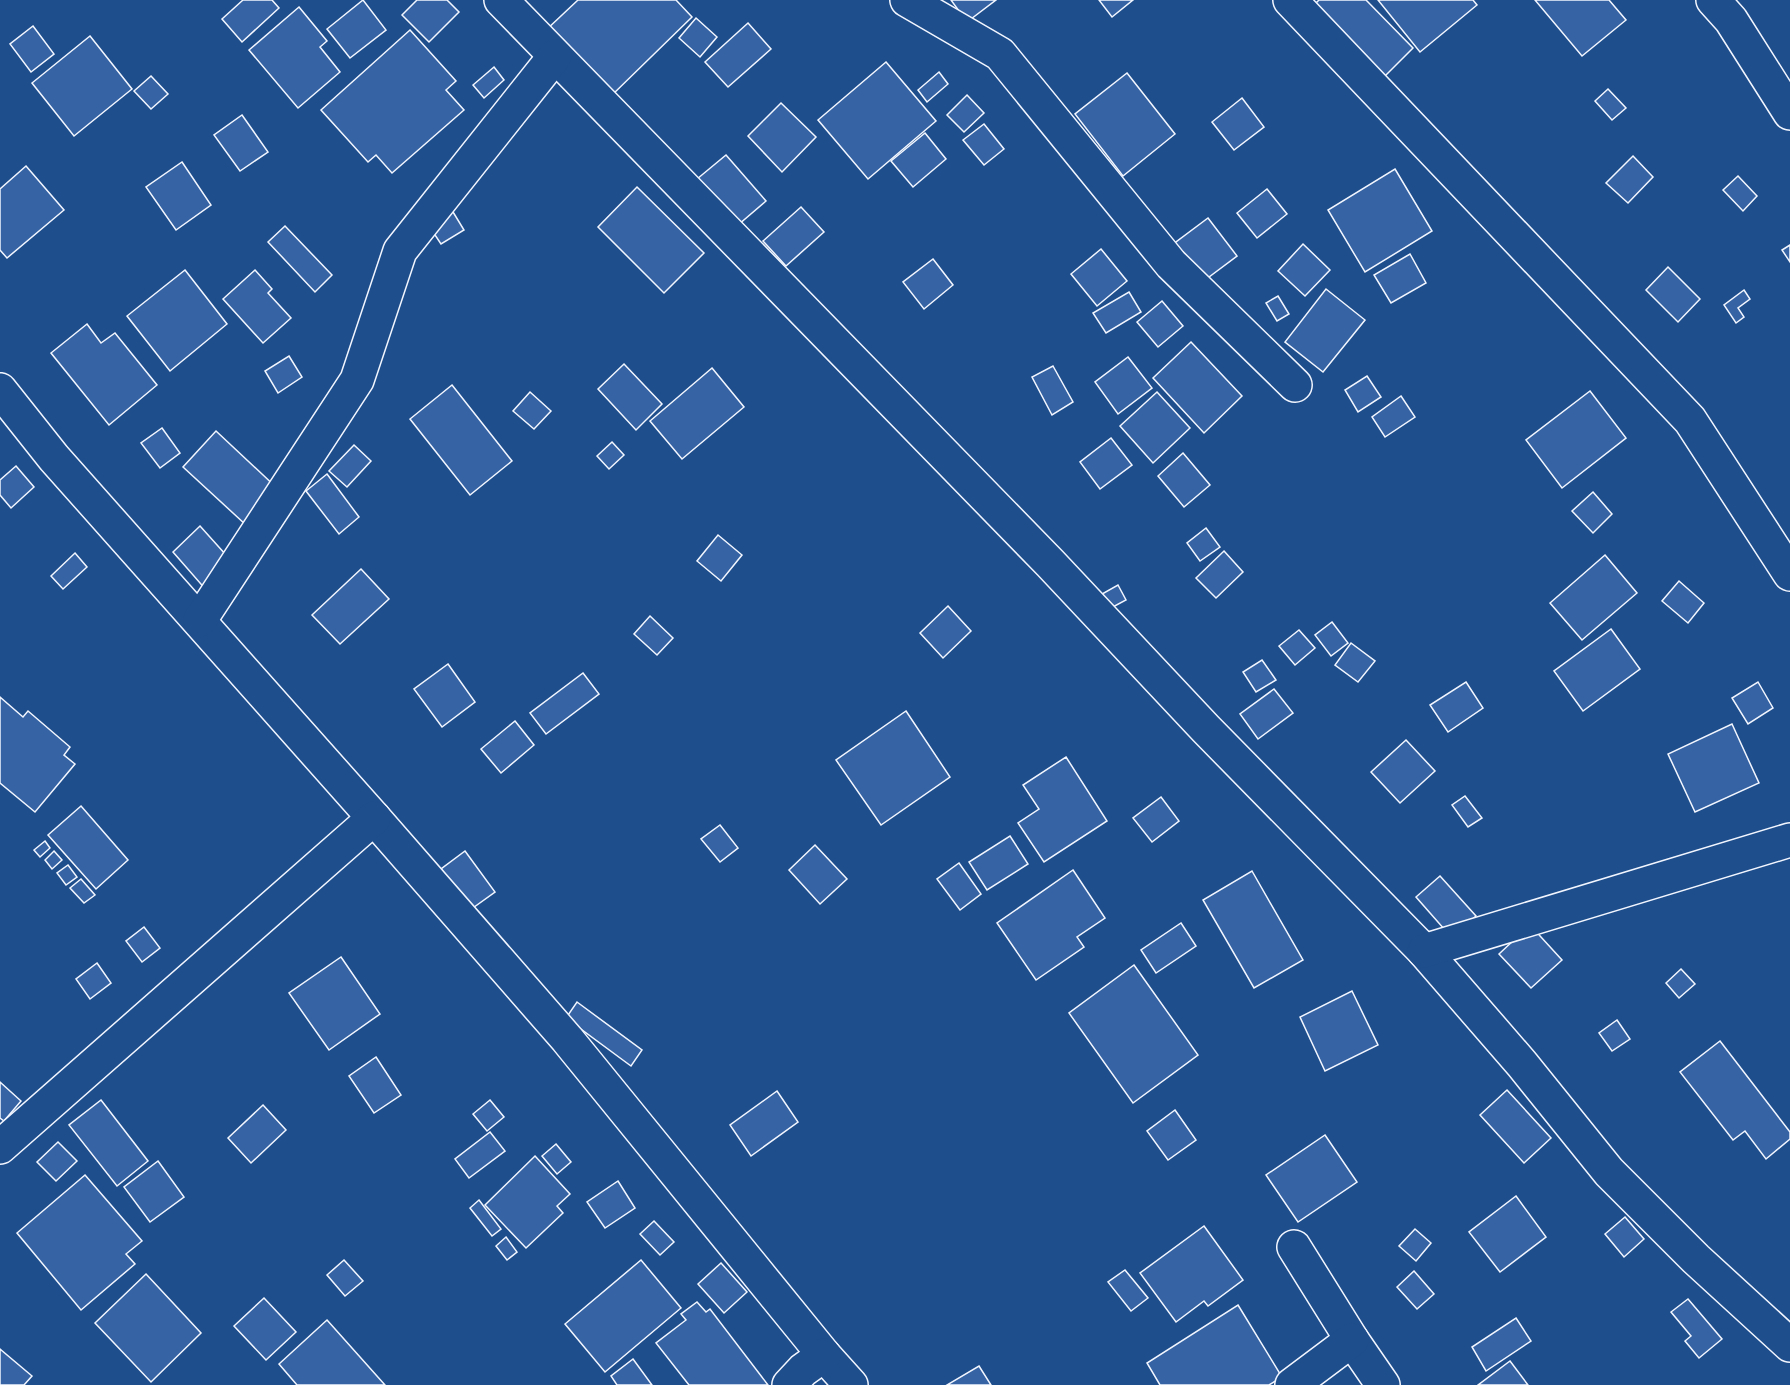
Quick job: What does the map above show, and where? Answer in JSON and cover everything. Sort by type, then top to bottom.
[{"type":"street","points":[[501,0],[1050,563],[1215,738],[1424,951],[1522,1064],[1609,1172],[1696,1259],[1790,1345]]},
{"type":"street","points":[[907,0],[1000,54],[1171,264],[1296,385]]},
{"type":"street","points":[[1290,0],[1690,420],[1790,574]]},
{"type":"street","points":[[1713,0],[1731,20],[1790,113]]},
{"type":"street","points":[[200,620],[357,380],[400,251],[555,56]]},
{"type":"street","points":[[0,390],[54,458],[200,620],[567,1039],[824,1355],[851,1385]]},
{"type":"street","points":[[0,1147],[374,818]]},
{"type":"street","points":[[1424,951],[1790,840]]},
{"type":"street","points":[[1294,1247],[1383,1385]]},
{"type":"street","points":[[1292,1385],[1352,1340]]},
{"type":"street","points":[[789,1385],[803,1370],[824,1355]]},
{"type":"building","points":[[243,0],[272,0],[279,8],[242,42],[222,19]]},
{"type":"building","points":[[363,0],[386,30],[350,58],[327,29]]},
{"type":"building","points":[[417,0],[447,0],[459,12],[429,42],[402,15]]},
{"type":"building","points":[[578,0],[676,0],[692,17],[609,98],[545,31]]},
{"type":"building","points":[[951,0],[996,0],[967,22]]},
{"type":"building","points":[[1099,0],[1133,0],[1112,17]]},
{"type":"building","points":[[1319,0],[1366,0],[1413,48],[1384,77],[1314,5]]},
{"type":"building","points":[[1378,0],[1473,0],[1477,5],[1420,52]]},
{"type":"building","points":[[1535,0],[1609,0],[1626,20],[1582,56]]},
{"type":"building","points":[[299,7],[327,41],[320,47],[340,72],[298,108],[249,50]]},
{"type":"building","points":[[696,18],[717,37],[700,57],[679,38]]},
{"type":"building","points":[[748,23],[771,49],[728,87],[705,62]]},
{"type":"building","points":[[33,26],[54,54],[31,72],[10,44]]},
{"type":"building","points":[[410,30],[456,81],[446,90],[464,110],[392,173],[376,155],[368,162],[321,110]]},
{"type":"building","points":[[90,36],[132,89],[74,136],[32,83]]},
{"type":"building","points":[[886,62],[936,121],[868,179],[818,120]]},
{"type":"building","points":[[494,67],[504,80],[484,98],[473,85]]},
{"type":"building","points":[[939,72],[948,84],[927,102],[918,90]]},
{"type":"building","points":[[1127,73],[1175,134],[1123,176],[1075,114]]},
{"type":"building","points":[[151,76],[168,94],[151,109],[134,91]]},
{"type":"building","points":[[1608,89],[1626,108],[1612,120],[1595,101]]},
{"type":"building","points":[[967,95],[984,113],[964,132],[947,115]]},
{"type":"building","points":[[1242,98],[1264,127],[1234,150],[1212,122]]},
{"type":"building","points":[[781,103],[816,137],[782,172],[748,136]]},
{"type":"building","points":[[242,115],[268,152],[240,171],[214,135]]},
{"type":"building","points":[[984,124],[1004,149],[984,165],[963,140]]},
{"type":"building","points":[[925,133],[946,159],[913,187],[891,161]]},
{"type":"building","points":[[726,155],[766,201],[731,231],[691,184]]},
{"type":"building","points":[[1633,156],[1653,177],[1628,203],[1606,183]]},
{"type":"building","points":[[182,162],[211,205],[176,230],[146,187]]},
{"type":"building","points":[[26,166],[64,210],[7,258],[0,250],[0,189]]},
{"type":"building","points":[[1395,169],[1432,231],[1365,272],[1328,210]]},
{"type":"building","points":[[1738,176],[1757,196],[1743,211],[1723,190]]},
{"type":"building","points":[[637,187],[704,253],[664,293],[598,227]]},
{"type":"building","points":[[1267,189],[1287,214],[1257,238],[1237,213]]},
{"type":"building","points":[[450,207],[464,230],[441,244],[427,223]]},
{"type":"building","points":[[801,207],[824,232],[786,266],[763,241]]},
{"type":"building","points":[[1208,218],[1237,256],[1201,283],[1172,245]]},
{"type":"building","points":[[285,226],[332,275],[315,292],[268,242]]},
{"type":"building","points":[[1303,244],[1330,270],[1305,296],[1278,271]]},
{"type":"building","points":[[1790,245],[1790,262],[1782,250]]},
{"type":"building","points":[[1101,249],[1127,281],[1097,306],[1071,274]]},
{"type":"building","points":[[1410,254],[1426,283],[1391,303],[1374,275]]},
{"type":"building","points":[[933,259],[953,285],[924,309],[903,282]]},
{"type":"building","points":[[1668,267],[1700,299],[1678,322],[1646,290]]},
{"type":"building","points":[[185,270],[227,324],[170,371],[127,316]]},
{"type":"building","points":[[255,270],[272,289],[268,293],[291,318],[263,343],[223,299]]},
{"type":"building","points":[[1326,289],[1365,320],[1323,372],[1285,342]]},
{"type":"building","points":[[1744,290],[1750,299],[1738,308],[1744,317],[1736,323],[1724,305]]},
{"type":"building","points":[[1129,292],[1141,312],[1106,333],[1093,313]]},
{"type":"building","points":[[1278,296],[1289,314],[1277,321],[1266,303]]},
{"type":"building","points":[[1162,301],[1183,326],[1158,347],[1137,322]]},
{"type":"building","points":[[87,324],[101,343],[115,333],[157,385],[109,425],[51,353]]},
{"type":"building","points":[[1191,342],[1242,396],[1204,433],[1153,378]]},
{"type":"building","points":[[289,356],[302,377],[278,393],[265,371]]},
{"type":"building","points":[[1128,357],[1152,388],[1118,414],[1095,382]]},
{"type":"building","points":[[624,364],[662,404],[636,430],[598,389]]},
{"type":"building","points":[[1053,366],[1073,402],[1052,415],[1032,377]]},
{"type":"building","points":[[712,368],[744,407],[682,459],[650,421]]},
{"type":"building","points":[[1367,376],[1381,397],[1358,412],[1345,390]]},
{"type":"building","points":[[452,385],[512,461],[470,495],[410,419]]},
{"type":"building","points":[[1590,391],[1626,438],[1562,488],[1526,440]]},
{"type":"building","points":[[530,392],[551,411],[534,429],[513,411]]},
{"type":"building","points":[[1157,392],[1190,428],[1153,463],[1120,426]]},
{"type":"building","points":[[1401,396],[1415,417],[1385,437],[1372,417]]},
{"type":"building","points":[[162,428],[180,453],[160,468],[141,443]]},
{"type":"building","points":[[216,431],[279,490],[246,525],[183,467]]},
{"type":"building","points":[[1111,438],[1132,465],[1100,489],[1080,462]]},
{"type":"building","points":[[612,442],[624,455],[609,469],[597,456]]},
{"type":"building","points":[[354,445],[371,461],[347,487],[329,471]]},
{"type":"building","points":[[1183,453],[1210,485],[1184,507],[1158,476]]},
{"type":"building","points":[[16,466],[34,487],[11,508],[0,495],[0,480]]},
{"type":"building","points":[[327,474],[359,517],[339,534],[306,491]]},
{"type":"building","points":[[1593,492],[1612,514],[1593,533],[1572,511]]},
{"type":"building","points":[[200,526],[235,565],[207,591],[173,552]]},
{"type":"building","points":[[1206,528],[1220,547],[1200,561],[1187,543]]},
{"type":"building","points":[[718,535],[742,555],[721,581],[697,561]]},
{"type":"building","points":[[1224,551],[1243,572],[1216,598],[1196,578]]},
{"type":"building","points":[[75,553],[87,567],[63,589],[51,576]]},
{"type":"building","points":[[1605,555],[1637,593],[1582,640],[1550,603]]},
{"type":"building","points":[[361,569],[389,599],[340,644],[312,615]]},
{"type":"building","points":[[1679,581],[1704,603],[1688,623],[1662,601]]},
{"type":"building","points":[[1118,585],[1126,600],[1111,608],[1102,594]]},
{"type":"building","points":[[948,606],[971,631],[943,658],[920,633]]},
{"type":"building","points":[[650,616],[673,638],[657,655],[634,634]]},
{"type":"building","points":[[1332,622],[1348,643],[1331,656],[1315,635]]},
{"type":"building","points":[[1611,629],[1640,669],[1583,711],[1554,671]]},
{"type":"building","points":[[1299,630],[1315,648],[1295,665],[1279,646]]},
{"type":"building","points":[[1351,643],[1375,661],[1358,682],[1335,665]]},
{"type":"building","points":[[1262,660],[1276,680],[1256,692],[1243,672]]},
{"type":"building","points":[[448,664],[475,702],[442,727],[414,689]]},
{"type":"building","points":[[583,673],[599,694],[546,734],[530,713]]},
{"type":"building","points":[[1466,682],[1483,708],[1448,732],[1430,705]]},
{"type":"building","points":[[1758,682],[1773,708],[1748,724],[1732,698]]},
{"type":"building","points":[[1274,689],[1293,713],[1258,739],[1240,714]]},
{"type":"building","points":[[0,697],[23,717],[28,711],[70,747],[64,755],[75,764],[35,812],[0,783]]},
{"type":"building","points":[[906,711],[950,777],[881,825],[836,760]]},
{"type":"building","points":[[515,721],[534,745],[501,773],[481,749]]},
{"type":"building","points":[[1732,724],[1759,783],[1695,812],[1668,754]]},
{"type":"building","points":[[1406,740],[1435,771],[1400,803],[1371,772]]},
{"type":"building","points":[[1066,757],[1107,821],[1044,862],[1018,823],[1039,809],[1023,785]]},
{"type":"building","points":[[1465,796],[1482,818],[1468,827],[1452,805]]},
{"type":"building","points":[[1161,797],[1179,821],[1152,842],[1133,818]]},
{"type":"building","points":[[81,806],[128,860],[96,889],[48,835]]},
{"type":"building","points":[[720,825],[738,848],[720,862],[701,839]]},
{"type":"building","points":[[1010,836],[1028,864],[987,890],[969,862]]},
{"type":"building","points":[[45,841],[50,848],[40,857],[34,850]]},
{"type":"building","points":[[815,845],[847,879],[820,904],[789,870]]},
{"type":"building","points":[[54,851],[62,860],[52,869],[45,860]]},
{"type":"building","points":[[465,851],[495,892],[470,910],[441,869]]},
{"type":"building","points":[[959,863],[981,894],[960,910],[937,879]]},
{"type":"building","points":[[68,865],[77,877],[66,885],[57,873]]},
{"type":"building","points":[[1073,870],[1105,918],[1077,937],[1084,947],[1036,980],[997,923]]},
{"type":"building","points":[[1252,871],[1303,960],[1254,988],[1203,900]]},
{"type":"building","points":[[1440,876],[1476,916],[1452,938],[1416,897]]},
{"type":"building","points":[[81,879],[95,895],[84,903],[70,888]]},
{"type":"building","points":[[1181,923],[1196,946],[1156,973],[1141,950]]},
{"type":"building","points":[[1530,925],[1562,960],[1531,988],[1499,954]]},
{"type":"building","points":[[144,927],[160,948],[142,962],[126,941]]},
{"type":"building","points":[[341,957],[380,1014],[329,1050],[289,993]]},
{"type":"building","points":[[97,963],[111,983],[90,999],[76,979]]},
{"type":"building","points":[[1134,965],[1198,1055],[1133,1103],[1069,1013]]},
{"type":"building","points":[[1681,969],[1695,984],[1679,998],[1666,983]]},
{"type":"building","points":[[1352,991],[1378,1045],[1325,1071],[1300,1017]]},
{"type":"building","points":[[577,1002],[642,1050],[631,1066],[566,1018]]},
{"type":"building","points":[[1617,1020],[1630,1039],[1612,1051],[1599,1033]]},
{"type":"building","points":[[1720,1041],[1790,1132],[1790,1139],[1766,1159],[1745,1131],[1733,1140],[1680,1072]]},
{"type":"building","points":[[376,1057],[401,1095],[374,1113],[349,1076]]},
{"type":"building","points":[[0,1082],[21,1101],[4,1121],[0,1118]]},
{"type":"building","points":[[1507,1090],[1551,1138],[1524,1163],[1480,1115]]},
{"type":"building","points":[[777,1091],[798,1122],[751,1156],[730,1125]]},
{"type":"building","points":[[101,1100],[148,1161],[117,1186],[69,1125]]},
{"type":"building","points":[[490,1100],[504,1117],[487,1131],[473,1114]]},
{"type":"building","points":[[263,1105],[286,1130],[251,1163],[228,1138]]},
{"type":"building","points":[[1175,1110],[1196,1140],[1168,1160],[1147,1131]]},
{"type":"building","points":[[490,1132],[505,1151],[469,1178],[455,1159]]},
{"type":"building","points":[[1325,1135],[1357,1182],[1298,1222],[1266,1175]]},
{"type":"building","points":[[58,1142],[77,1161],[56,1181],[37,1162]]},
{"type":"building","points":[[556,1144],[571,1162],[557,1174],[542,1156]]},
{"type":"building","points":[[535,1156],[570,1194],[557,1206],[563,1213],[526,1248],[485,1205]]},
{"type":"building","points":[[158,1161],[184,1197],[150,1222],[124,1187]]},
{"type":"building","points":[[85,1175],[142,1241],[126,1254],[135,1264],[81,1310],[17,1233]]},
{"type":"building","points":[[618,1181],[635,1208],[605,1228],[587,1202]]},
{"type":"building","points":[[1516,1196],[1546,1237],[1500,1272],[1469,1232]]},
{"type":"building","points":[[479,1200],[501,1229],[492,1236],[470,1208]]},
{"type":"building","points":[[1625,1217],[1644,1239],[1624,1257],[1605,1234]]},
{"type":"building","points":[[654,1221],[674,1242],[660,1255],[640,1234]]},
{"type":"building","points":[[1204,1226],[1243,1280],[1208,1306],[1204,1301],[1176,1322],[1140,1273]]},
{"type":"building","points":[[1415,1229],[1431,1243],[1416,1261],[1399,1246]]},
{"type":"building","points":[[506,1237],[517,1252],[507,1260],[496,1246]]},
{"type":"building","points":[[344,1260],[363,1281],[345,1296],[327,1275]]},
{"type":"building","points":[[641,1260],[681,1308],[605,1372],[565,1324]]},
{"type":"building","points":[[721,1263],[747,1292],[724,1313],[698,1284]]},
{"type":"building","points":[[1125,1270],[1148,1298],[1131,1311],[1108,1282]]},
{"type":"building","points":[[1414,1271],[1434,1294],[1417,1309],[1397,1287]]},
{"type":"building","points":[[146,1274],[201,1333],[151,1382],[95,1323]]},
{"type":"building","points":[[264,1298],[296,1332],[266,1360],[234,1326]]},
{"type":"building","points":[[1688,1299],[1722,1339],[1699,1358],[1685,1341],[1691,1336],[1671,1312]]},
{"type":"building","points":[[697,1302],[706,1312],[710,1309],[768,1385],[689,1385],[656,1343],[686,1320],[681,1314]]},
{"type":"building","points":[[1238,1305],[1282,1377],[1269,1385],[1160,1385],[1147,1363]]},
{"type":"building","points":[[1516,1318],[1531,1341],[1486,1371],[1472,1347]]},
{"type":"building","points":[[327,1320],[385,1385],[297,1385],[279,1364]]},
{"type":"building","points":[[0,1349],[32,1376],[24,1385],[0,1385]]},
{"type":"building","points":[[633,1359],[652,1385],[617,1385],[611,1376]]},
{"type":"building","points":[[1510,1361],[1528,1385],[1478,1385]]},
{"type":"building","points":[[979,1366],[991,1385],[947,1385]]}]
